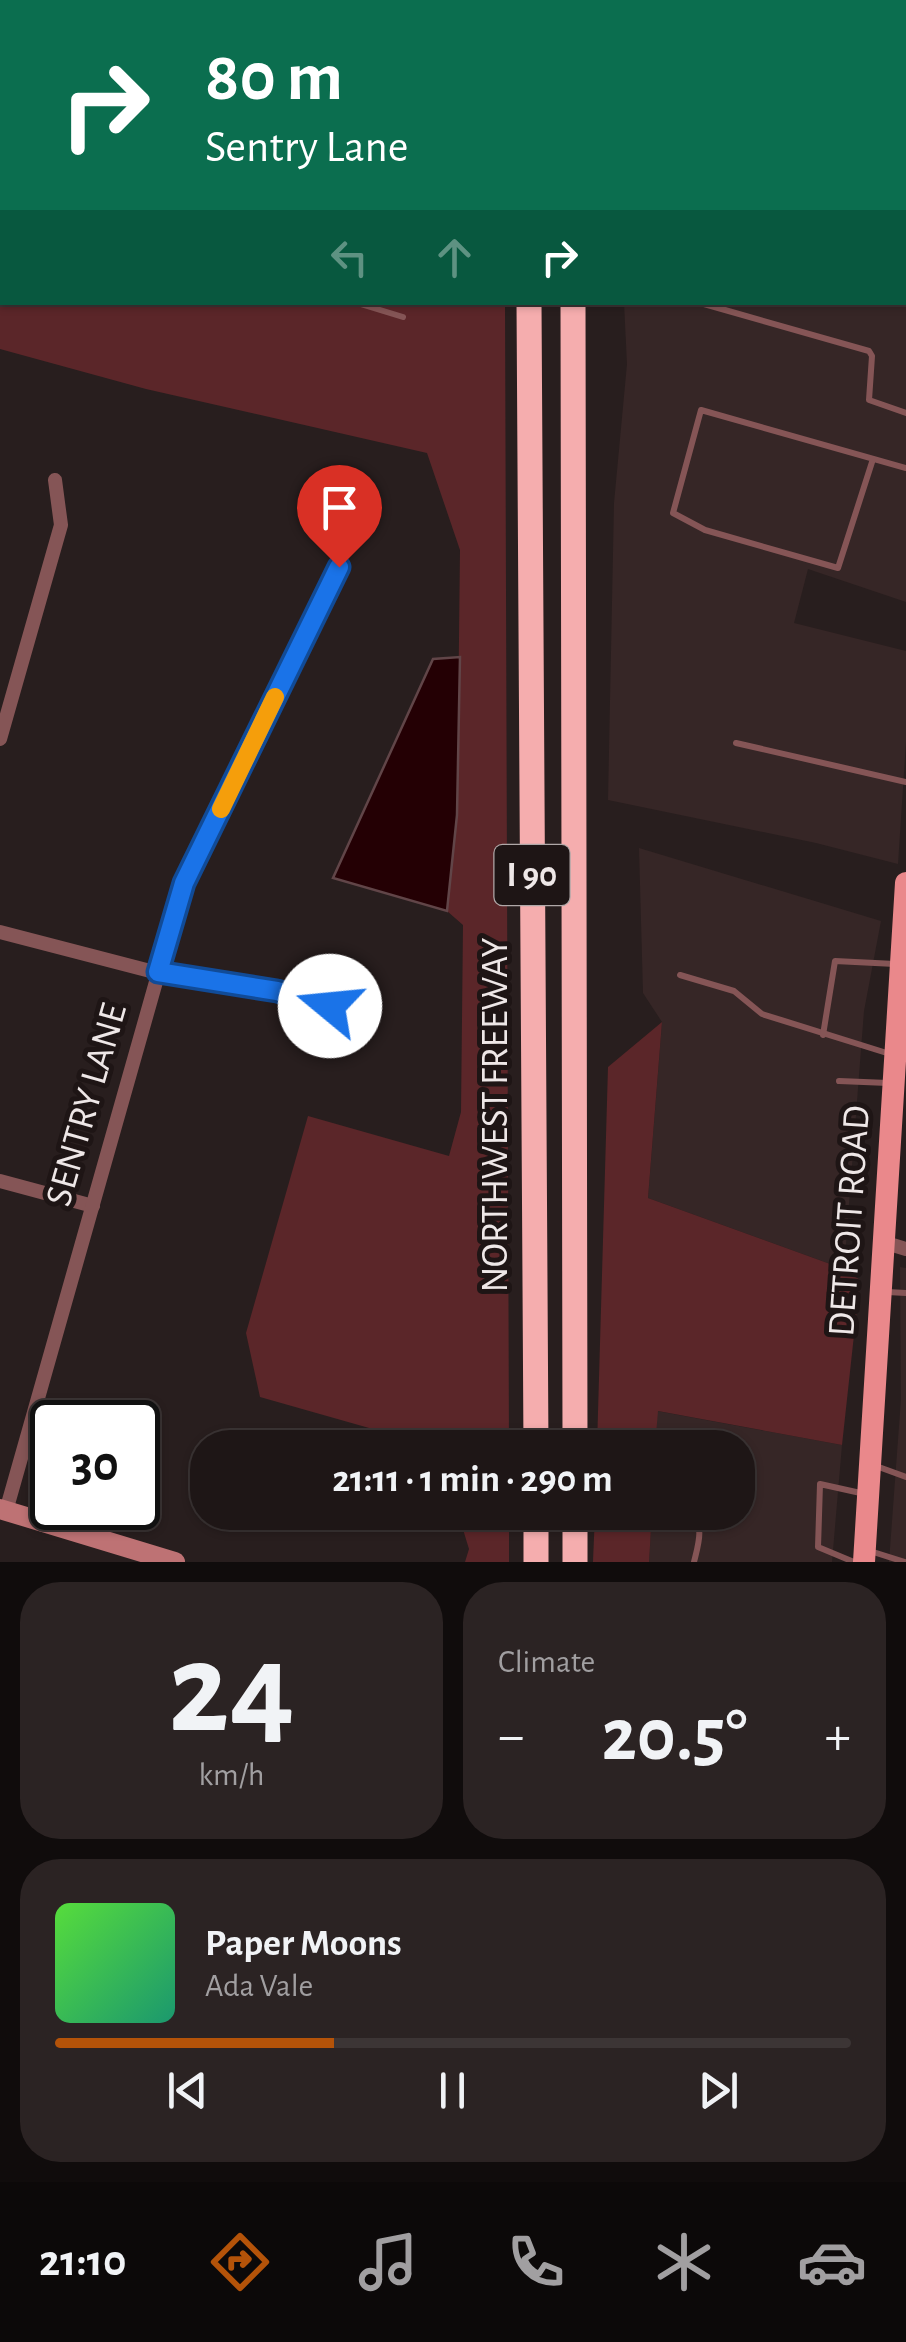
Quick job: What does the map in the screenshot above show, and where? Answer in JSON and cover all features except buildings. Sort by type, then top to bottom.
[{"type":"highway","name":"NORTHWEST FREEWAY","points":[[529,305],[536,1430]]},
{"type":"highway","name":"NORTHWEST FREEWAY","points":[[573,305],[574,1430]]},
{"type":"highway","points":[[536,1530],[536,1562]]},
{"type":"highway","points":[[575,1530],[575,1562]]},
{"type":"main road","name":"DETROIT ROAD","points":[[861,1558],[882,1242],[898,1134],[894,1084],[906,884]]},
{"type":"street","points":[[0,739],[62,525],[55,480]]},
{"type":"street","name":"SENTRY LANE","points":[[3,1510],[184,883],[339,567]]},
{"type":"street","points":[[0,932],[158,972],[277,991],[330,1006]]},
{"type":"street","points":[[0,1181],[92,1206]]},
{"type":"street","points":[[882,1242],[906,1249]]},
{"type":"street","points":[[3,1510],[175,1562]]},
{"type":"lane","points":[[363,305],[402,318]]},
{"type":"lane","points":[[708,305],[869,350],[872,356],[868,400],[906,412]]},
{"type":"lane","points":[[873,458],[838,568],[705,530],[673,513],[701,410],[873,458],[906,468]]},
{"type":"lane","points":[[736,743],[906,782]]},
{"type":"lane","points":[[823,1035],[835,962],[902,974]]},
{"type":"lane","points":[[680,975],[734,990],[762,1014],[896,1056]]},
{"type":"lane","points":[[839,1081],[894,1084]]},
{"type":"lane","points":[[881,1292],[906,1293]]},
{"type":"lane","points":[[870,1464],[906,1477]]},
{"type":"lane","points":[[868,1494],[820,1484],[818,1547],[861,1558],[906,1562]]},
{"type":"lane","points":[[694,1562],[700,1538],[698,1530]]},
{"type":"shaded area","points":[[0,305],[505,305],[509,1430],[376,1430],[260,1397],[246,1333],[308,1116],[449,1156],[461,1112],[463,925],[447,911],[457,815],[460,550],[427,453],[146,389],[0,349]]},
{"type":"shaded area","points":[[624,305],[906,305],[906,602],[808,569],[794,623],[906,651],[906,742],[898,864],[608,800],[614,503],[627,364]]},
{"type":"shaded area","points":[[460,657],[457,815],[447,911],[333,878],[433,659]]},
{"type":"shaded area","points":[[639,848],[881,921],[864,1011],[844,1269],[648,1198],[662,1022],[643,993]]},
{"type":"shaded area","points":[[662,1022],[648,1198],[844,1269],[860,1280],[842,1445],[658,1411],[656,1430],[597,1430],[608,1067]]},
{"type":"shaded area","points":[[900,1267],[906,1268],[906,1562],[889,1562],[901,1399]]},
{"type":"shaded area","points":[[657,1411],[842,1445],[832,1562],[649,1562],[651,1530],[755,1530],[755,1430],[656,1430]]},
{"type":"shaded area","points":[[463,1530],[509,1530],[509,1562],[465,1562],[469,1549]]},
{"type":"shaded area","points":[[594,1530],[651,1530],[649,1562],[593,1562]]},
{"type":"slow traffic","points":[[221,809],[275,697]]},
{"type":"route","points":[[330,1006],[277,991],[158,972],[184,883],[339,567]]}]
